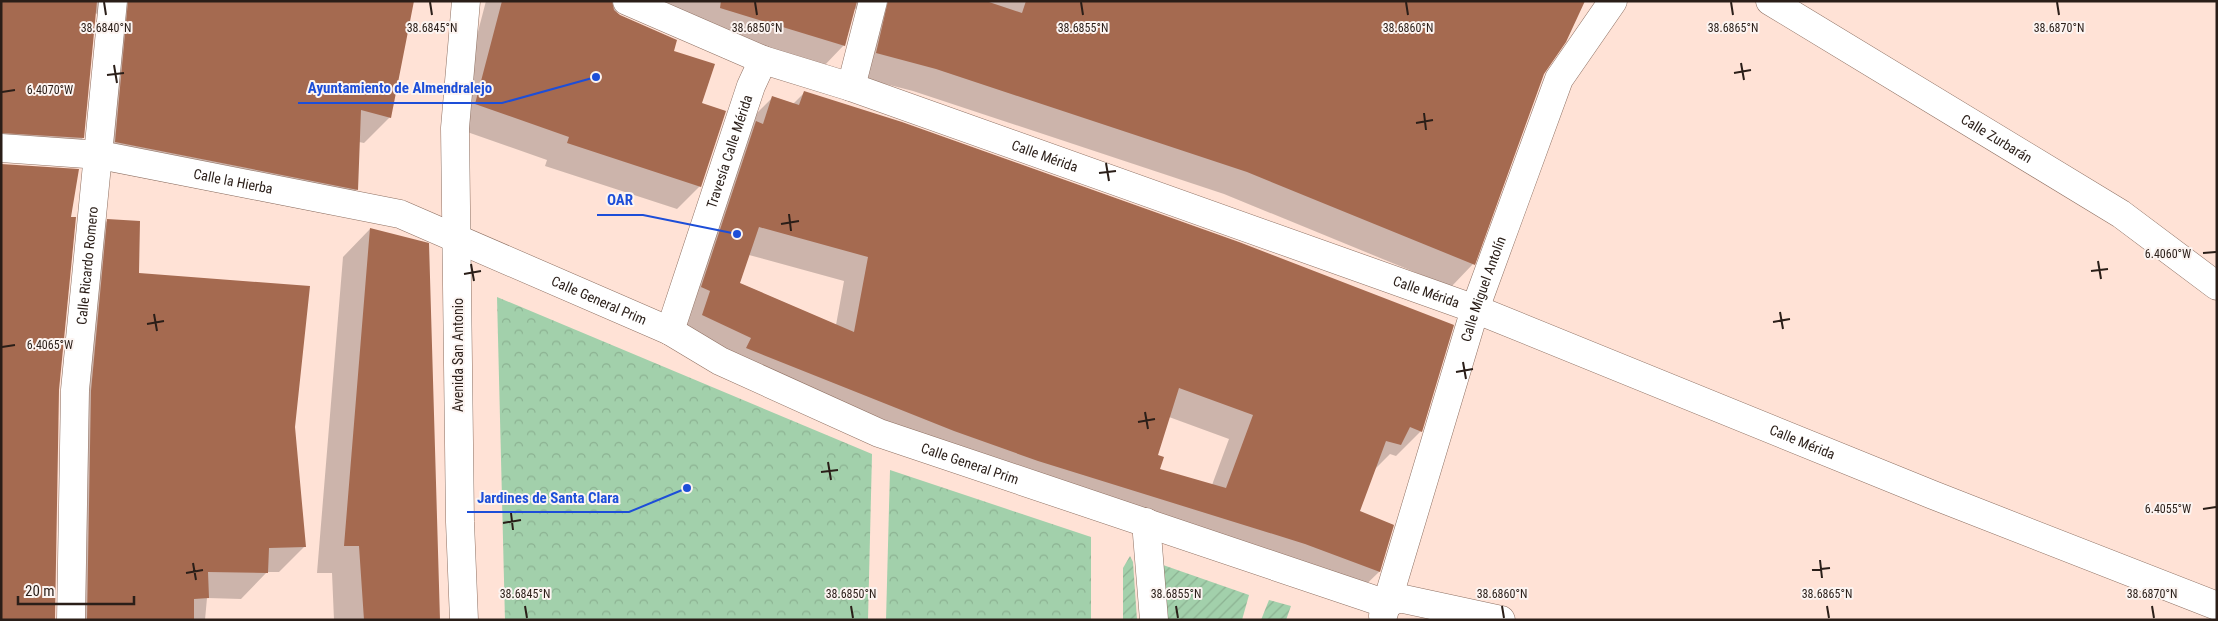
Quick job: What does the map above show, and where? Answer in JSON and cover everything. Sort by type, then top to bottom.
[{"type":"street","name":"Calle Ricardo Romero","points":[[71,620],[75,390],[100,155],[113,1]]},
{"type":"street","name":"Avenida San Antonio","points":[[464,620],[460,502],[455,128],[466,1]]},
{"type":"street","name":"Calle Mérida","points":[[627,1],[763,60],[851,87],[1475,309],[1933,495],[2217,606]]},
{"type":"street","points":[[851,87],[873,1]]},
{"type":"street","name":"Calle Miguel Antolín","points":[[1384,612],[1475,309],[1559,80],[1613,1]]},
{"type":"street","name":"Calle Zurbarán","points":[[1770,1],[2121,214],[2217,286]]},
{"type":"street","name":"Travesía Calle Mérida","points":[[670,331],[751,86],[763,60]]},
{"type":"street","name":"Calle la Hierba","points":[[1,148],[100,155],[400,214],[458,241]]},
{"type":"street","name":"Calle General Prim","points":[[458,241],[670,331],[720,361],[879,433],[1146,522],[1384,612],[1399,598],[1501,620]]},
{"type":"street","points":[[1146,522],[1154,620]]},
{"type":"green space","points":[[497,297],[872,454],[868,620],[505,620]]},
{"type":"green space","points":[[890,470],[1091,537],[1091,620],[886,620]]},
{"type":"green space","points":[[1130,556],[1133,562],[1137,620],[1123,620],[1123,568]]},
{"type":"green space","points":[[1163,565],[1249,595],[1242,620],[1167,620]]},
{"type":"green space","points":[[1269,600],[1291,606],[1286,620],[1261,620]]},
{"type":"building","points":[[1,1],[97,1],[84,138],[1,133]]},
{"type":"building","points":[[128,1],[414,1],[391,118],[361,110],[358,190],[115,142]]},
{"type":"building","points":[[502,1],[612,1],[614,10],[620,15],[677,40],[674,51],[715,64],[702,103],[726,111],[701,187],[567,143],[569,137],[475,104]]},
{"type":"building","points":[[721,1],[857,1],[845,46],[720,8]]},
{"type":"building","points":[[888,1],[986,1],[1022,13],[1026,1],[1585,1],[1566,42],[1544,74],[1475,265],[1247,172],[936,69],[876,53]]},
{"type":"building","points":[[804,91],[902,122],[1239,242],[1454,325],[1422,432],[1410,427],[1401,445],[1386,441],[1360,511],[1394,525],[1380,572],[1305,544],[1038,461],[954,431],[746,348],[751,338],[702,315],[710,291],[701,287],[756,121],[763,124],[772,96],[799,105]],"holes":[[[759,227],[868,257],[854,332],[740,283]],[[1179,388],[1253,415],[1226,488],[1160,469],[1164,457],[1158,455]]]},
{"type":"building","points":[[1,164],[79,169],[71,217],[76,217],[59,390],[55,620],[1,620]]},
{"type":"building","points":[[107,219],[140,221],[139,273],[310,286],[295,427],[306,547],[269,548],[268,573],[208,572],[209,598],[194,599],[194,620],[87,620],[91,391]]},
{"type":"building","points":[[370,228],[429,243],[440,620],[364,620],[359,546],[344,546]]},
{"type":"place","name":"Ayuntamiento de Almendralejo","points":[[596,77]]},
{"type":"place","name":"OAR","points":[[737,234]]},
{"type":"place","name":"Jardines de Santa Clara","points":[[687,488]]}]
